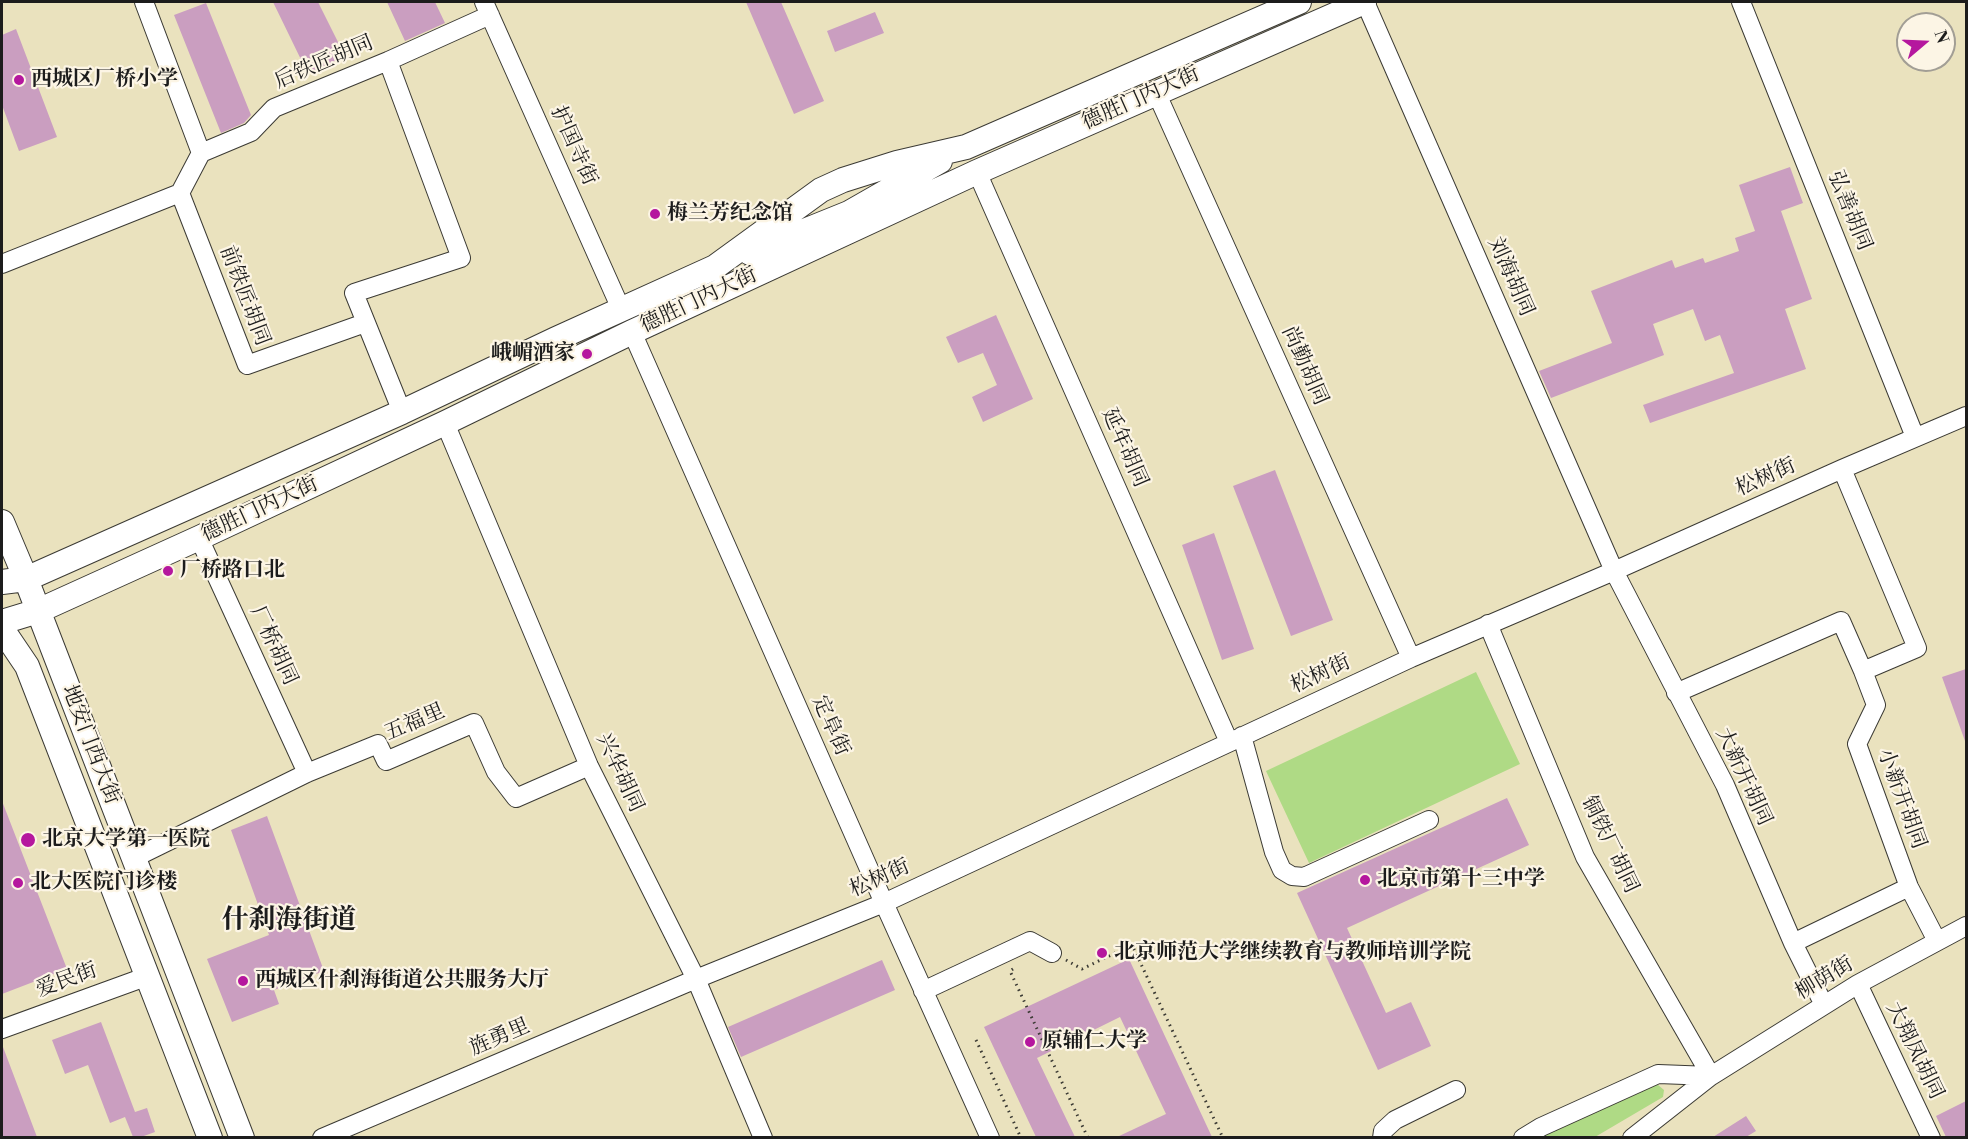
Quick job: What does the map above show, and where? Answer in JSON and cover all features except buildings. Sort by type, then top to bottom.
[{"type":"main road","name":"德胜门内大街","points":[[2,622],[39,612],[445,423],[632,332],[720,278],[821,190],[843,180],[897,163],[966,147],[1299,2]]},
{"type":"main road","name":"德胜门内大街","points":[[2,582],[26,579],[402,412],[621,309],[720,278],[977,172],[1365,2]]},
{"type":"main road","points":[[621,309],[632,332]]},
{"type":"main road","points":[[556,339],[567,364]]},
{"type":"main road","name":"地安门西大街","points":[[2,522],[242,1137]]},
{"type":"main road","name":"地安门西大街","points":[[2,629],[27,666],[210,1137]]},
{"type":"street","points":[[2,264],[180,194],[201,153],[144,2]]},
{"type":"street","name":"刘海胡同","points":[[1365,2],[1614,572]]},
{"type":"street","name":"弘善胡同","points":[[1741,2],[1915,437]]},
{"type":"street","name":"后铁匠胡同","points":[[201,153],[251,132],[274,108],[387,61],[487,8]]},
{"type":"street","name":"护国寺街","points":[[487,8],[621,309]]},
{"type":"street","points":[[387,61],[461,258],[354,293],[402,412]]},
{"type":"street","name":"尚勤胡同","points":[[1156,92],[1411,658]]},
{"type":"street","name":"延年胡同","points":[[977,172],[1236,739],[1282,870],[1292,876],[1305,877],[1429,820]]},
{"type":"street","name":"前铁匠胡同","points":[[180,194],[247,365],[365,323]]},
{"type":"street","name":"定阜街","points":[[632,332],[923,991],[990,1137]]},
{"type":"street","name":"松树街","points":[[696,979],[884,903],[1411,658],[1614,572],[1966,416]]},
{"type":"street","name":"兴华胡同","points":[[445,423],[589,766],[696,979],[763,1137]]},
{"type":"street","points":[[1842,469],[1917,648],[1863,671]]},
{"type":"street","name":"厂桥胡同","points":[[199,538],[307,773]]},
{"type":"street","name":"大新开胡同","points":[[1614,572],[1725,784],[1793,943],[1824,1005]]},
{"type":"street","name":"小新开胡同","points":[[1676,693],[1841,621],[1876,705],[1857,744],[1909,887],[1937,941]]},
{"type":"street","name":"铜铁厂胡同","points":[[1488,624],[1585,857],[1711,1076]]},
{"type":"street","name":"五福里","points":[[134,858],[307,773],[378,744],[386,761],[474,723],[496,772],[516,798],[589,766]]},
{"type":"street","points":[[1793,943],[1909,887]]},
{"type":"street","name":"柳荫街","points":[[1632,1137],[1711,1076],[1824,1005],[1937,941],[1966,928]]},
{"type":"street","points":[[923,991],[1030,941],[1052,953]]},
{"type":"street","name":"爱民街","points":[[2,1029],[148,976]]},
{"type":"street","name":"旌勇里","points":[[322,1137],[696,979]]},
{"type":"street","name":"大翔凤胡同","points":[[1858,984],[1931,1137]]},
{"type":"street","points":[[1523,1137],[1540,1127],[1658,1074],[1711,1076]]},
{"type":"street","points":[[1382,1137],[1383,1131],[1395,1120],[1456,1090]]},
{"type":"path","points":[[1052,953],[1082,969],[1132,945],[1222,1137]]},
{"type":"path","points":[[1021,966],[1010,970],[1088,1137]]},
{"type":"path","points":[[976,1040],[1021,1137]]},
{"type":"green space","points":[[1476,672],[1520,764],[1309,863],[1266,771]]},
{"type":"green space","points":[[1657,1084],[1664,1090],[1663,1097],[1595,1137],[1544,1137],[1542,1134],[1638,1088]]},
{"type":"place","name":"西城区厂桥小学","points":[[19,80]]},
{"type":"place","name":"梅兰芳纪念馆","points":[[655,214]]},
{"type":"place","name":"峨嵋酒家","points":[[587,354]]},
{"type":"place","name":"厂桥路口北","points":[[168,571]]},
{"type":"place","name":"北京大学第一医院","points":[[28,840]]},
{"type":"place","name":"北京市第十三中学","points":[[1365,880]]},
{"type":"place","name":"北大医院门诊楼","points":[[18,883]]},
{"type":"place","name":"北京师范大学继续教育与教师培训学院","points":[[1102,953]]},
{"type":"place","name":"西城区什刹海街道公共服务大厅","points":[[243,981]]},
{"type":"place","name":"原辅仁大学","points":[[1030,1042]]},
{"type":"district","name":"什刹海街道","points":[[289,922]]}]
